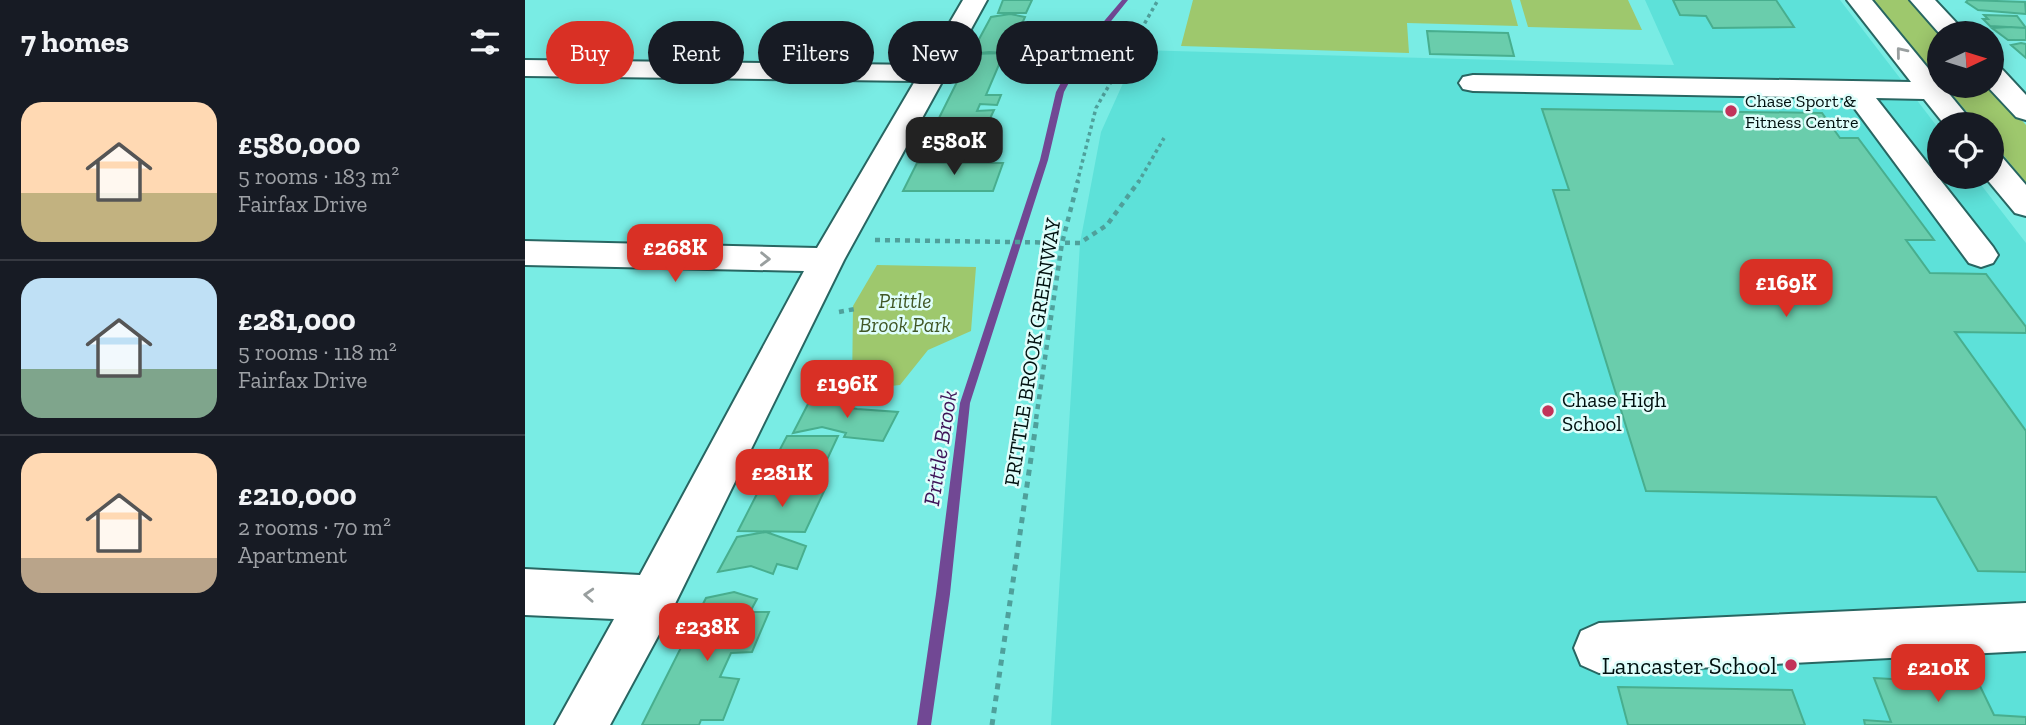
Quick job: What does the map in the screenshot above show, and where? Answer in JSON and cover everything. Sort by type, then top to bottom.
[{"type":"street","points":[[963,21],[975,0]]},
{"type":"street","points":[[1859,0],[1927,85]]},
{"type":"street","points":[[1922,0],[1942,21]]},
{"type":"street","points":[[525,68],[888,72]]},
{"type":"street","points":[[1473,83],[1927,91]]},
{"type":"street","points":[[582,725],[653,598],[827,260],[928,84]]},
{"type":"street","points":[[2004,88],[2026,111]]},
{"type":"street","points":[[1856,91],[1982,255]]},
{"type":"street","points":[[1938,98],[1949,112]]},
{"type":"street","points":[[2004,180],[2026,206]]},
{"type":"street","points":[[525,253],[827,260]]},
{"type":"street","points":[[525,592],[653,598]]},
{"type":"street","points":[[1599,648],[2026,627]]},
{"type":"path","name":"PRITTLE BROOK GREENWAY","points":[[992,725],[1062,243],[1096,108],[1158,0]]},
{"type":"path","points":[[871,240],[1080,243],[1094,237],[1138,184],[1164,138]]},
{"type":"path","points":[[838,301],[832,313],[855,309]]},
{"type":"shaded area","name":"Chase High School","points":[[1645,0],[1840,0],[1927,113],[1927,189],[1984,189],[2026,243],[2026,725],[1051,725],[1080,243],[1101,132],[1123,84],[1158,84],[1158,51],[1674,65]]},
{"type":"green space","points":[[1193,0],[1511,0],[1518,26],[1407,23],[1409,53],[1181,46]]},
{"type":"green space","points":[[1520,0],[1628,0],[1642,30],[1528,27]]},
{"type":"green space","points":[[1873,0],[1912,0],[1932,21],[1927,21],[1927,65]]},
{"type":"green space","points":[[1955,98],[2002,98],[2026,125],[2026,183],[2004,156],[2004,112],[1967,112]]},
{"type":"green space","name":"Prittle Brook Park","points":[[877,265],[976,267],[971,331],[928,350],[900,385],[852,390],[853,306]]},
{"type":"building","points":[[1003,0],[1032,0],[1026,13],[998,13]]},
{"type":"building","points":[[1673,0],[1776,0],[1794,27],[1713,28],[1706,16],[1680,15]]},
{"type":"building","points":[[1966,2],[2025,2],[2026,14],[1978,10]]},
{"type":"building","points":[[1010,14],[1025,17],[1023,21],[996,21],[996,53],[982,54],[982,34],[991,17]]},
{"type":"building","points":[[1984,15],[2017,16],[2026,28],[2004,27],[2004,21],[1983,19],[1988,19]]},
{"type":"building","points":[[2004,27],[2026,28],[2026,40],[2008,40],[2004,37]]},
{"type":"building","points":[[1427,31],[1508,33],[1514,56],[1430,54]]},
{"type":"building","points":[[2026,44],[2026,58],[2011,45]]},
{"type":"building","points":[[996,52],[996,72],[986,95],[1001,95],[997,105],[980,104],[977,111],[994,110],[987,125],[970,125],[966,136],[978,136],[971,151],[959,151],[956,156],[943,153],[920,156],[956,84],[982,84],[982,53]]},
{"type":"building","points":[[1542,109],[1822,113],[1840,138],[1858,138],[1934,240],[1906,240],[1930,273],[1986,274],[2026,327],[2026,333],[1955,332],[2026,431],[2026,572],[1978,571],[1936,497],[1646,491],[1553,190],[1569,190]]},
{"type":"building","points":[[917,163],[1003,163],[993,191],[903,191]]},
{"type":"building","points":[[836,399],[853,404],[851,408],[898,412],[883,441],[844,437],[846,433],[822,427],[793,433],[808,404]]},
{"type":"building","points":[[787,436],[838,436],[818,479],[780,480],[788,461],[775,459]]},
{"type":"building","points":[[761,486],[826,487],[805,532],[738,531]]},
{"type":"building","points":[[766,532],[806,546],[797,569],[777,564],[773,574],[751,566],[718,572],[737,537]]},
{"type":"building","points":[[734,592],[757,599],[750,612],[769,612],[752,652],[731,653],[720,677],[739,679],[723,720],[701,720],[699,725],[642,725],[706,598]]},
{"type":"building","points":[[1874,678],[1979,684],[1994,715],[2026,717],[2026,725],[1865,725],[1864,720],[1891,722]]},
{"type":"building","points":[[1618,687],[1792,690],[1805,725],[1628,725]]},
{"type":"waterway","name":"Prittle Brook","points":[[924,725],[943,594],[965,403],[1044,160],[1060,92],[1080,55],[1125,0]]},
{"type":"place","name":"Chase Sport & Fitness Centre","points":[[1731,111]]},
{"type":"place","name":"Chase High School","points":[[1548,411]]},
{"type":"place","name":"Lancaster School","points":[[1791,665]]}]
